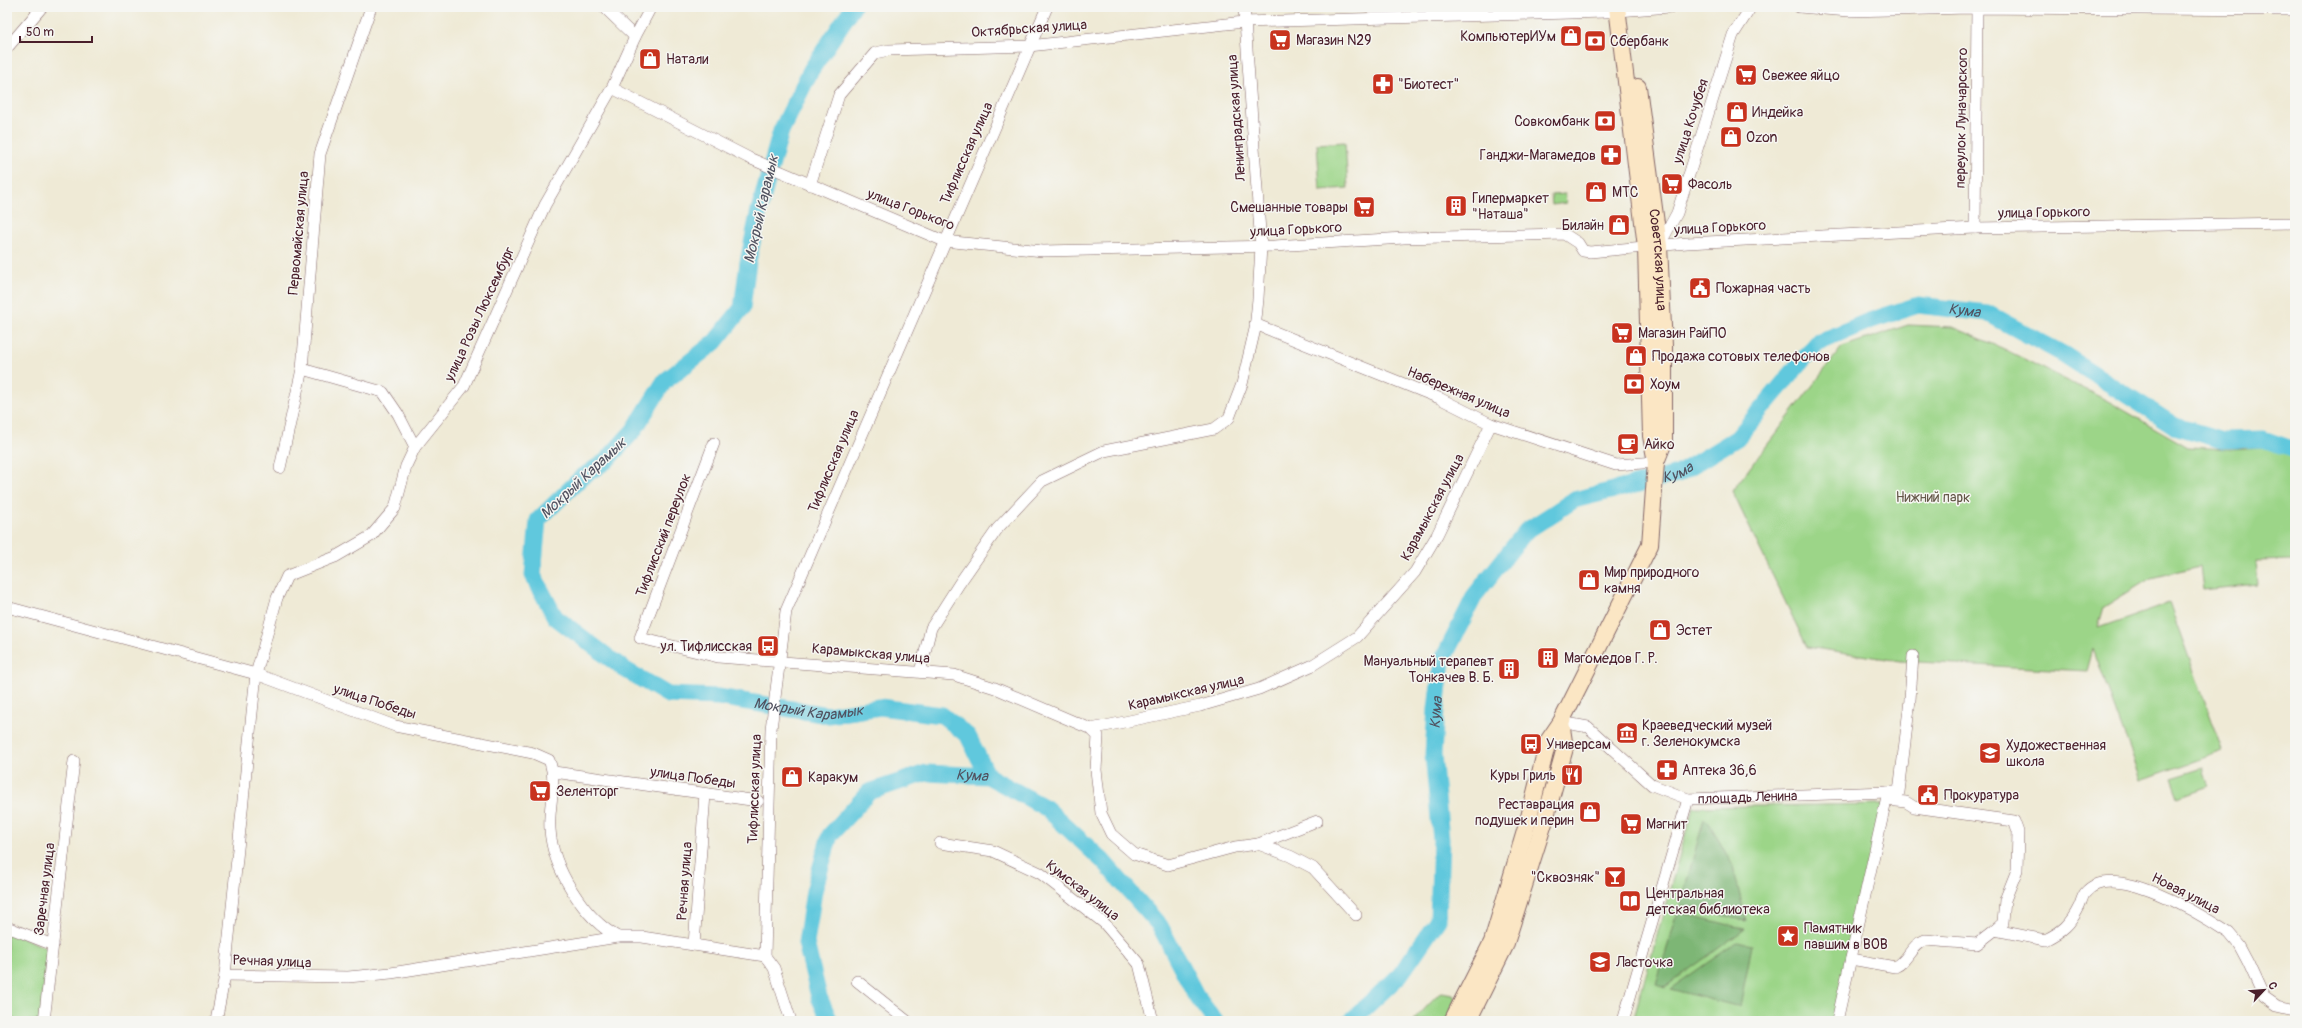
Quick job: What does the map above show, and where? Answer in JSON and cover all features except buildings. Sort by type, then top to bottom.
[{"type":"street","points":[[7,48],[42,7]]},
{"type":"street","name":"Первомайская улица","points":[[280,468],[302,369],[320,154],[371,7]]},
{"type":"street","points":[[604,7],[635,37]]},
{"type":"street","name":"улица Розы Люксембург","points":[[256,674],[277,598],[287,576],[334,557],[371,536],[395,508],[406,466],[415,447],[464,386],[545,205],[612,88],[635,37],[651,7]]},
{"type":"street","name":"Тифлисская улица","points":[[764,956],[771,728],[786,611],[944,241],[1047,7]]},
{"type":"street","name":"Ленинградская улица","points":[[920,672],[931,628],[959,584],[998,528],[1042,481],[1104,452],[1214,428],[1229,418],[1242,384],[1256,324],[1261,246],[1244,7]]},
{"type":"street","name":"Октябрьская улица","points":[[810,185],[839,95],[875,53],[889,50],[1029,46],[1244,22],[1670,7]]},
{"type":"street","name":"улица Кочубея","points":[[1653,246],[1677,213],[1733,36],[1751,7]]},
{"type":"street","points":[[1799,7],[1849,11],[1972,7],[2295,10]]},
{"type":"street","name":"переулок Луначарского","points":[[1972,7],[1975,228]]},
{"type":"street","name":"Советская улица","points":[[1623,9],[1664,346],[1664,442],[1656,462]]},
{"type":"street","name":"улица Горького","points":[[612,88],[749,158],[944,241],[1043,251],[1261,246],[1404,238],[1564,234],[1578,243],[1582,251],[1975,228],[2295,223]]},
{"type":"street","name":"Набережная улица","points":[[1256,324],[1439,398],[1491,424],[1616,465],[1656,462]]},
{"type":"street","points":[[302,369],[383,392],[398,414],[415,447]]},
{"type":"street","name":"Карамыкская улица","points":[[640,638],[718,657],[954,674],[995,688],[1091,729],[1200,706],[1259,689],[1311,666],[1357,637],[1415,572],[1437,535],[1491,424]]},
{"type":"street","name":"Тифлисский переулок","points":[[640,638],[714,443]]},
{"type":"street","points":[[1452,1021],[1492,942],[1528,821],[1548,741],[1561,722],[1650,545],[1656,462]]},
{"type":"street","name":"улица Победы","points":[[7,606],[256,674],[395,726],[535,753],[548,760],[554,772],[758,801]]},
{"type":"street","points":[[1837,1021],[1888,796],[1899,792],[1910,700],[1913,656]]},
{"type":"street","name":"Речная улица","points":[[256,674],[225,975],[332,977],[391,973],[618,936],[642,937],[764,956]]},
{"type":"street","points":[[1468,1021],[1505,946],[1544,823],[1564,748],[1561,722]]},
{"type":"street","name":"площадь Ленина","points":[[1561,722],[1588,727],[1652,785],[1688,799],[1888,796],[1906,802],[1914,807],[2014,821],[2018,832],[2016,870],[2005,900],[2003,923],[1995,930]]},
{"type":"street","points":[[1091,729],[1098,736],[1096,770],[1101,813],[1111,834],[1134,854],[1168,865],[1236,847],[1258,844],[1317,820]]},
{"type":"street","name":"Заречная улица","points":[[44,1021],[74,760]]},
{"type":"street","name":"Речная улица","points":[[554,772],[550,829],[561,869],[588,913],[604,929],[618,936]]},
{"type":"street","name":"Речная улица","points":[[694,945],[706,794]]},
{"type":"street","points":[[1622,1021],[1688,799]]},
{"type":"street","name":"Кумская улица","points":[[940,843],[993,851],[1040,873],[1104,923],[1139,964],[1153,1021]]},
{"type":"street","points":[[1258,844],[1290,856],[1313,868],[1356,915]]},
{"type":"street","name":"Новая улица","points":[[1995,930],[2045,940],[2070,925],[2085,893],[2096,884],[2111,881],[2144,888],[2229,933],[2239,945],[2248,962],[2254,979],[2264,997],[2277,1006],[2295,1010]]},
{"type":"street","points":[[7,927],[53,946]]},
{"type":"street","points":[[1851,959],[1895,966],[1900,965],[1914,945],[1919,942],[1925,940],[1977,944],[1995,930]]},
{"type":"street","points":[[764,956],[774,968],[791,1021]]},
{"type":"street","points":[[216,1021],[225,975]]},
{"type":"street","points":[[857,981],[907,1021]]},
{"type":"street","points":[[7,1018],[13,1021]]},
{"type":"green space","points":[[1345,142],[1348,188],[1320,190],[1317,144]]},
{"type":"green space","points":[[1565,194],[1566,203],[1552,205],[1551,195]]},
{"type":"green space","name":"Нижний парк","points":[[1908,325],[1953,327],[2002,348],[2108,401],[2188,447],[2230,449],[2295,445],[2295,560],[2255,561],[2257,584],[2203,590],[2200,566],[2151,578],[2104,607],[2098,628],[2169,603],[2223,751],[2141,780],[2093,649],[2087,671],[1900,661],[1807,647],[1732,491],[1842,347]]},
{"type":"green space","points":[[2203,768],[2209,786],[2178,797],[2171,778]]},
{"type":"green space","points":[[1884,804],[1836,1021],[1633,1021],[1693,807]]},
{"type":"green space","points":[[1704,819],[1708,821],[1733,866],[1746,921],[1680,905]]},
{"type":"green space","points":[[1678,912],[1745,929],[1665,987],[1656,984]]},
{"type":"green space","points":[[7,930],[48,949],[40,1021],[7,1021]]},
{"type":"green space","points":[[1737,942],[1752,945],[1740,1007],[1670,989]]},
{"type":"green space","points":[[1441,992],[1453,994],[1455,999],[1446,1021],[1413,1021]]},
{"type":"waterway","name":"Мокрый Карамык","points":[[853,7],[811,70],[781,131],[759,210],[748,262],[742,308],[715,342],[664,382],[634,430],[606,461],[582,477],[538,520],[533,575],[555,617],[624,669],[668,695],[718,697],[828,715],[880,707],[942,715],[968,736],[988,776]]},
{"type":"waterway","name":"Кума","points":[[1351,1021],[1400,975],[1438,920],[1441,840],[1433,754],[1436,709],[1442,661],[1475,595],[1526,531],[1574,500],[1678,474],[1737,438],[1817,343],[1869,321],[1918,305],[1987,313],[2063,354],[2175,426],[2223,440],[2263,439],[2295,450]]},
{"type":"waterway","name":"Кума","points":[[830,1021],[819,997],[806,943],[814,891],[830,835],[869,792],[926,773],[988,776],[1046,808],[1103,861],[1160,926],[1197,997],[1215,1021]]},
{"type":"place","name":"КомпьютерИУм","points":[[1571,36]]},
{"type":"place","name":"Магазин N29","points":[[1280,40]]},
{"type":"place","name":"Сбербанк","points":[[1595,41]]},
{"type":"place","name":"Натали","points":[[650,59]]},
{"type":"place","name":"Свежее яйцо","points":[[1746,75]]},
{"type":"place","name":"\"Биотест\"","points":[[1383,84]]},
{"type":"place","name":"Индейка","points":[[1737,112]]},
{"type":"place","name":"Совкомбанк","points":[[1605,121]]},
{"type":"place","name":"Ozon","points":[[1731,137]]},
{"type":"place","name":"Ганджи-Магамедов","points":[[1611,155]]},
{"type":"place","name":"Фасоль","points":[[1672,184]]},
{"type":"place","name":"МТС","points":[[1596,192]]},
{"type":"place","name":"Гипермаркет \"Наташа\"","points":[[1456,206]]},
{"type":"place","name":"Смешанные товары","points":[[1364,207]]},
{"type":"place","name":"Билайн","points":[[1619,225]]},
{"type":"place","name":"Пожарная часть","points":[[1700,288]]},
{"type":"place","name":"Магазин РайПО","points":[[1622,333]]},
{"type":"place","name":"Продажа сотовых телефонов","points":[[1636,356]]},
{"type":"place","name":"Хоум","points":[[1634,384]]},
{"type":"place","name":"Айко","points":[[1628,444]]},
{"type":"place","name":"Мир природного камня","points":[[1589,580]]},
{"type":"place","name":"Эстет","points":[[1660,630]]},
{"type":"place","name":"ул. Тифлисская","points":[[768,646]]},
{"type":"place","name":"Магомедов Г. Р.","points":[[1548,658]]},
{"type":"place","name":"Мануальный терапевт Тонкачев В. Б.","points":[[1509,669]]},
{"type":"place","name":"Краеведческий музей г. Зеленокумска","points":[[1627,733]]},
{"type":"place","name":"Универсам","points":[[1531,744]]},
{"type":"place","name":"Художественная школа","points":[[1990,753]]},
{"type":"place","name":"Аптека 36,6","points":[[1667,770]]},
{"type":"place","name":"Куры Гриль","points":[[1572,775]]},
{"type":"place","name":"Каракум","points":[[792,777]]},
{"type":"place","name":"Зеленторг","points":[[540,791]]},
{"type":"place","name":"Прокуратура","points":[[1928,795]]},
{"type":"place","name":"Реставрация подушек и перин","points":[[1590,812]]},
{"type":"place","name":"Магнит","points":[[1631,824]]},
{"type":"place","name":"\"Сквозняк\"","points":[[1615,877]]},
{"type":"place","name":"Центральная детская библиотека","points":[[1630,901]]},
{"type":"place","name":"Памятник павшим в ВОВ","points":[[1788,936]]},
{"type":"place","name":"Ласточка","points":[[1600,962]]}]
